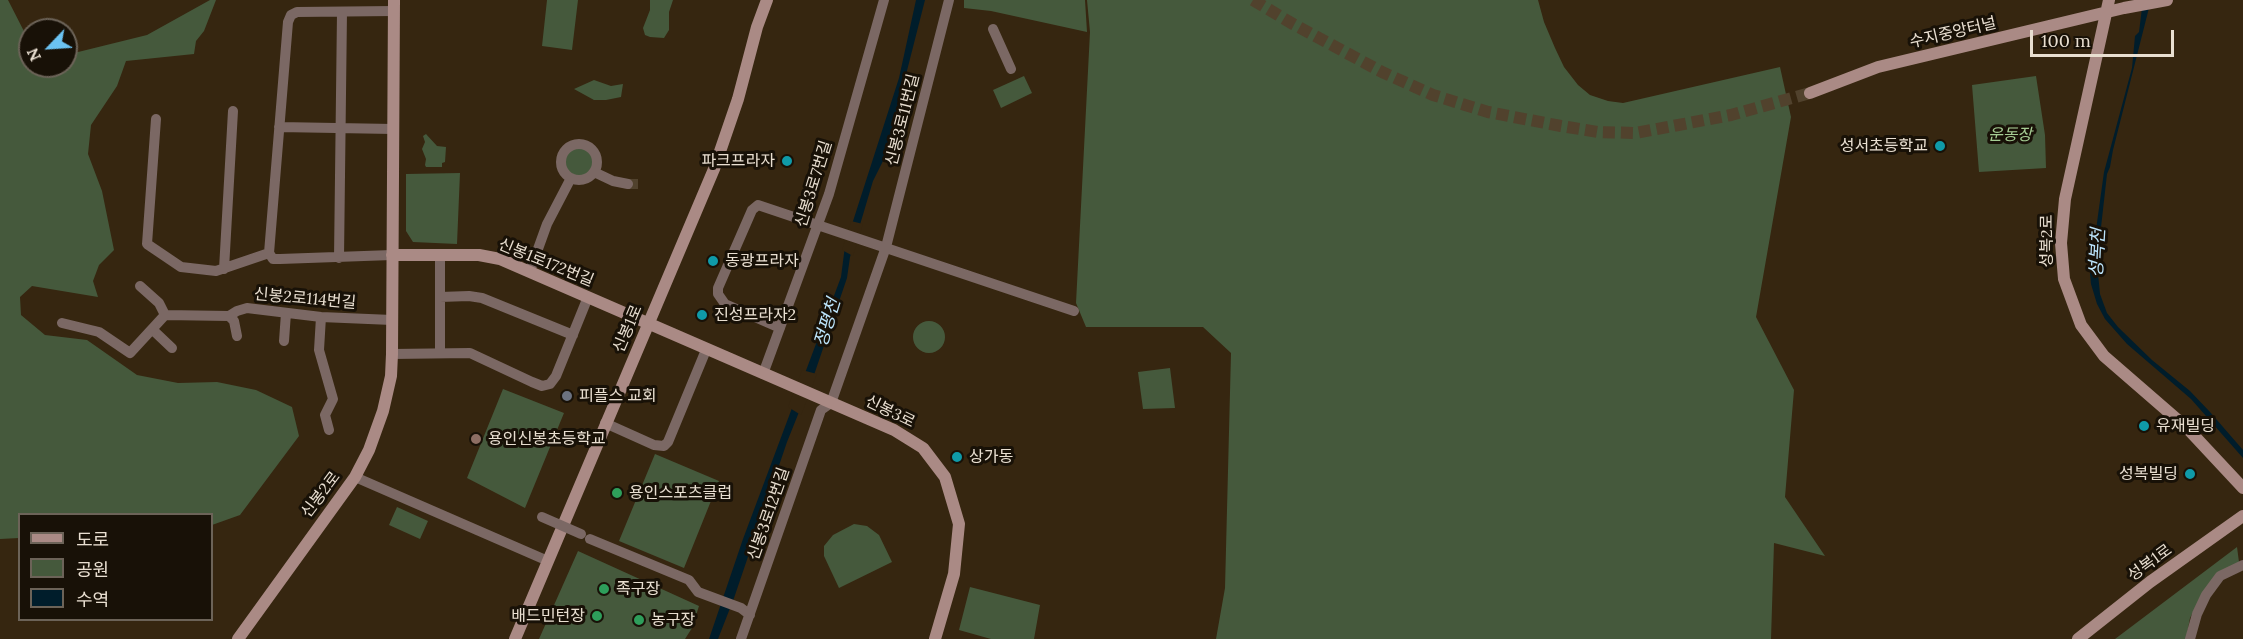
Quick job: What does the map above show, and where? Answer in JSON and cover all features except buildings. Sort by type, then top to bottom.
[{"type":"street","name":"신봉1로","points":[[515,639],[714,169],[738,99],[757,27],[767,0]]},
{"type":"street","name":"신봉3로7번길","points":[[763,374],[829,194],[884,0]]},
{"type":"street","name":"신봉3로11번길","points":[[825,401],[886,247],[949,0]]},
{"type":"street","name":"수지중앙터널","points":[[1810,93],[1878,67],[2107,6],[2124,8],[2167,0]]},
{"type":"street","name":"신봉2로","points":[[238,639],[355,477],[369,450],[383,411],[392,354],[394,6],[342,12],[297,12],[291,15],[288,22],[269,253]]},
{"type":"street","name":"성복2로","points":[[2107,6],[2065,199],[2061,243],[2064,279],[2081,325],[2104,356],[2187,428],[2243,488]]},
{"type":"street","points":[[339,258],[342,12]]},
{"type":"street","points":[[993,29],[1011,69]]},
{"type":"street","points":[[224,269],[233,111]]},
{"type":"street","points":[[156,119],[147,244],[181,267],[216,272],[269,253],[273,259],[392,255]]},
{"type":"street","points":[[279,127],[393,129]]},
{"type":"street","points":[[576,144],[588,146],[596,154],[597,165],[594,172],[582,180],[571,178],[562,168],[561,162],[565,151],[576,144]]},
{"type":"street","points":[[594,172],[613,181],[628,184]]},
{"type":"street","points":[[530,271],[547,224],[571,178]]},
{"type":"street","points":[[780,328],[723,303],[718,294],[718,288],[752,210],[758,205],[1074,311]]},
{"type":"street","points":[[440,254],[440,353]]},
{"type":"street","name":"신봉1로172번길","points":[[392,255],[479,255],[500,259],[648,324]]},
{"type":"street","points":[[62,322],[99,332],[130,353],[165,315],[159,303],[140,286]]},
{"type":"street","points":[[440,297],[482,298],[573,335]]},
{"type":"street","points":[[392,354],[470,353],[542,386],[550,384],[556,376],[588,297]]},
{"type":"street","name":"신봉2로114번길","points":[[165,315],[230,316],[247,308],[321,317],[392,320]]},
{"type":"street","points":[[284,340],[286,314]]},
{"type":"street","points":[[230,316],[234,321],[237,336]]},
{"type":"street","points":[[321,317],[319,350],[333,399],[325,415],[329,430]]},
{"type":"street","points":[[648,324],[763,374]]},
{"type":"street","points":[[152,329],[172,348]]},
{"type":"street","points":[[605,423],[654,446],[664,446],[668,442],[706,350]]},
{"type":"street","name":"신봉3로","points":[[763,374],[894,430],[923,448],[945,477],[956,511],[959,539],[954,574],[935,639]]},
{"type":"street","name":"신봉3로12번길","points":[[741,639],[746,611],[825,401]]},
{"type":"street","points":[[355,477],[548,561]]},
{"type":"street","name":"성복1로","points":[[2078,639],[2150,582],[2243,516]]},
{"type":"street","points":[[542,517],[689,580],[698,591],[746,611]]},
{"type":"street","points":[[2190,639],[2197,614],[2206,595],[2220,576],[2243,565]]},
{"type":"green space","points":[[0,0],[8,0],[18,20],[18,78],[78,78],[78,52],[147,35],[210,0],[216,0],[204,31],[196,41],[194,54],[126,61],[117,86],[91,125],[88,154],[102,191],[114,250],[99,265],[93,281],[98,297],[32,286],[20,297],[21,315],[45,335],[87,340],[137,375],[178,383],[217,382],[256,390],[292,407],[299,436],[240,515],[213,525],[213,513],[18,513],[18,538],[0,539]]},
{"type":"green space","points":[[547,0],[578,0],[572,50],[542,46]]},
{"type":"green space","points":[[650,0],[673,0],[669,12],[669,30],[664,38],[645,35],[643,28],[650,10]]},
{"type":"green space","points":[[964,0],[1085,0],[1087,32],[991,11],[964,8]]},
{"type":"green space","points":[[1087,0],[1538,0],[1555,48],[1564,67],[1578,85],[1590,95],[1623,103],[1780,67],[1791,117],[1756,317],[1794,390],[1785,497],[1825,556],[1774,543],[1771,639],[1216,639],[1225,588],[1231,353],[1203,327],[1086,327],[1076,303],[1090,32]]},
{"type":"green space","points":[[1024,76],[1032,93],[1001,108],[993,90]]},
{"type":"green space","name":"운동장","points":[[2036,76],[2045,135],[2046,168],[1979,172],[1972,85]]},
{"type":"green space","points":[[594,80],[611,86],[623,84],[621,97],[594,100],[574,89]]},
{"type":"green space","points":[[426,134],[437,146],[446,147],[445,162],[442,163],[442,167],[426,167],[425,165],[426,159],[422,149],[425,142],[423,136]]},
{"type":"green space","points":[[579,145],[591,150],[596,162],[591,174],[579,179],[567,174],[562,162],[567,150]]},
{"type":"green space","points":[[460,173],[457,244],[413,242],[406,231],[406,174]]},
{"type":"green space","points":[[929,321],[940,326],[945,337],[940,348],[929,353],[918,348],[913,337],[918,326]]},
{"type":"green space","points":[[1170,368],[1175,408],[1143,409],[1138,372]]},
{"type":"green space","points":[[503,389],[564,413],[525,508],[467,478]]},
{"type":"green space","points":[[655,454],[719,481],[684,568],[619,541]]},
{"type":"green space","points":[[397,507],[428,521],[420,539],[389,525]]},
{"type":"green space","points":[[854,524],[867,526],[879,535],[892,562],[839,588],[824,556],[824,546],[833,535]]},
{"type":"green space","points":[[2237,547],[2239,562],[2203,592],[2190,618],[2186,639],[2115,639]]},
{"type":"green space","points":[[578,551],[699,606],[692,628],[685,639],[539,639]]},
{"type":"green space","points":[[970,587],[1040,605],[1034,639],[991,639],[959,630]]},
{"type":"water","name":"정평천","points":[[916,0],[925,0],[885,157],[873,181],[850,257],[847,278],[815,372],[787,442],[734,598],[718,639],[709,639],[743,539],[841,277],[845,246],[899,78]]},
{"type":"water","name":"성복천","points":[[2143,0],[2151,0],[2107,174],[2097,263],[2100,294],[2107,313],[2118,327],[2152,360],[2190,391],[2243,450],[2243,458],[2191,399],[2127,344],[2105,319],[2097,304],[2091,284],[2090,273],[2104,172],[2132,68],[2135,36],[2139,32]]},
{"type":"pier","points":[[851,221],[863,224],[853,256],[842,250]]},
{"type":"pier","points":[[802,370],[817,374],[801,415],[788,407]]},
{"type":"tunnel","points":[[1253,0],[1382,72],[1433,95],[1488,112],[1561,126],[1598,132],[1636,133],[1731,115],[1810,93]]},
{"type":"tunnel","points":[[628,184],[641,184]]},
{"type":"place","name":"성서초등학교","points":[[1940,146]]},
{"type":"place","name":"파크프라자","points":[[787,161]]},
{"type":"place","name":"동광프라자","points":[[713,261]]},
{"type":"place","name":"진성프라자2","points":[[702,315]]},
{"type":"place","name":"피플스 교회","points":[[567,396]]},
{"type":"place","name":"유재빌딩","points":[[2144,426]]},
{"type":"place","name":"용인신봉초등학교","points":[[476,439]]},
{"type":"place","name":"상가동","points":[[957,457]]},
{"type":"place","name":"성복빌딩","points":[[2190,474]]},
{"type":"place","name":"용인스포츠클럽","points":[[617,493]]},
{"type":"place","name":"족구장","points":[[604,589]]},
{"type":"place","name":"배드민턴장","points":[[597,616]]},
{"type":"place","name":"농구장","points":[[639,620]]}]
